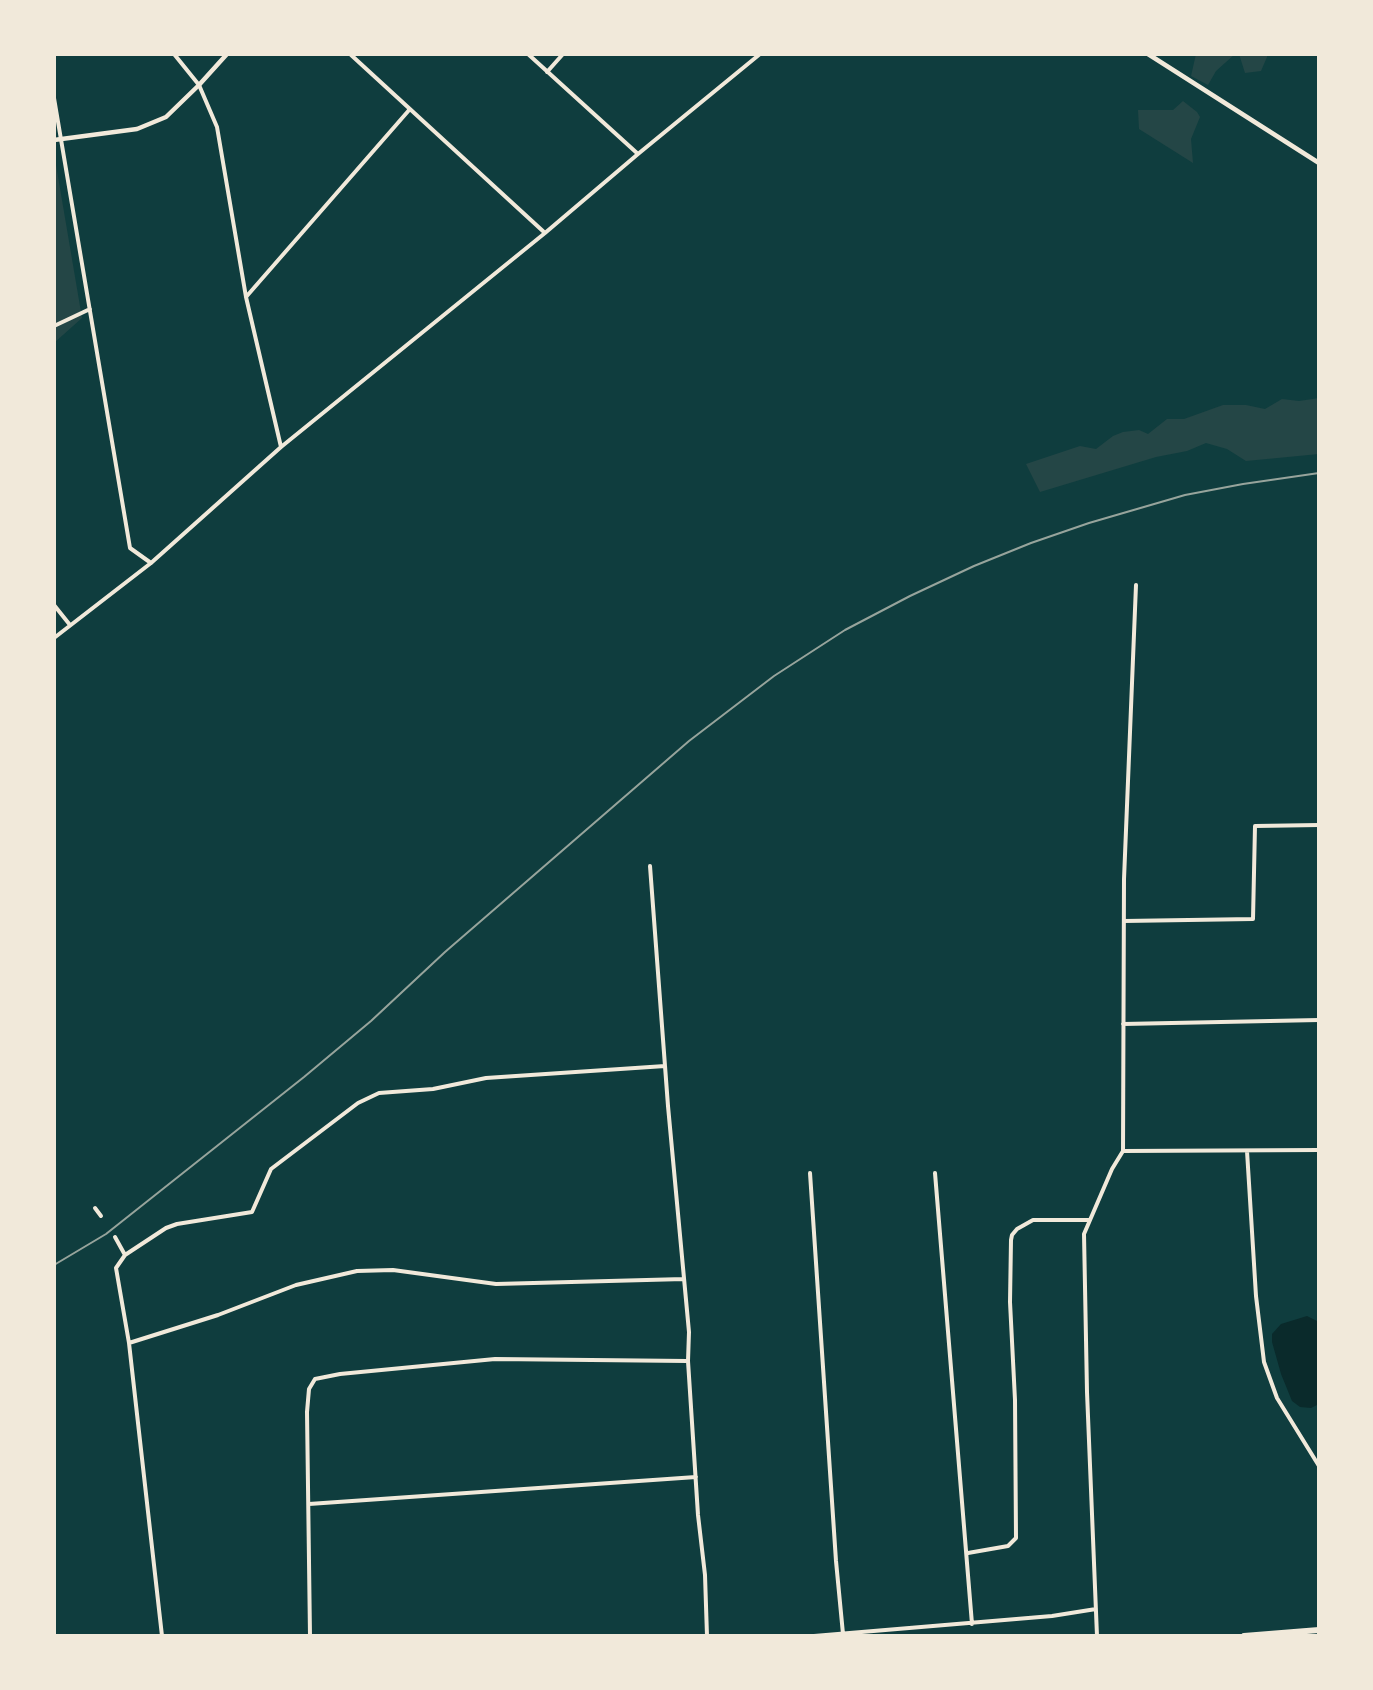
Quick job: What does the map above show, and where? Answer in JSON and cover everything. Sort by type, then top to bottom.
[{"type":"main road","points":[[1244,1636],[1319,1630]]},
{"type":"street","points":[[174,54],[199,85],[217,127],[246,297],[281,447]]},
{"type":"street","points":[[54,140],[137,129],[166,117],[227,54]]},
{"type":"street","points":[[350,54],[545,233]]},
{"type":"street","points":[[528,54],[638,154]]},
{"type":"street","points":[[547,72],[563,54]]},
{"type":"street","points":[[54,638],[151,562],[281,447],[545,233],[760,54]]},
{"type":"street","points":[[1148,54],[1319,163]]},
{"type":"street","points":[[54,98],[130,548],[151,562]]},
{"type":"street","points":[[246,297],[410,109]]},
{"type":"street","points":[[54,326],[90,309]]},
{"type":"street","points":[[1097,1636],[1087,1392],[1084,1234],[1112,1169],[1123,1151],[1124,879],[1136,585]]},
{"type":"street","points":[[54,605],[70,625]]},
{"type":"street","points":[[1124,921],[1253,919],[1255,826],[1319,825]]},
{"type":"street","points":[[650,866],[689,1332],[688,1361],[705,1575],[707,1636]]},
{"type":"street","points":[[1123,1024],[1319,1020]]},
{"type":"street","points":[[162,1636],[129,1343],[116,1268],[125,1255],[166,1228],[177,1224],[252,1212],[271,1169],[358,1103],[379,1093],[433,1089],[486,1078],[665,1066]]},
{"type":"street","points":[[1123,1151],[1319,1150]]},
{"type":"street","points":[[1247,1151],[1256,1296],[1264,1362],[1277,1398],[1319,1466]]},
{"type":"street","points":[[810,1173],[843,1634]]},
{"type":"street","points":[[935,1173],[968,1553],[972,1624]]},
{"type":"street","points":[[95,1208],[101,1216]]},
{"type":"street","points":[[968,1553],[1008,1546],[1016,1538],[1015,1400],[1010,1302],[1012,1234],[1017,1228],[1034,1220],[1090,1220]]},
{"type":"street","points":[[115,1238],[125,1255]]},
{"type":"street","points":[[129,1343],[218,1316],[296,1285],[357,1271],[393,1270],[496,1284],[684,1279]]},
{"type":"street","points":[[310,1636],[307,1412],[309,1389],[315,1379],[340,1374],[495,1359],[688,1361]]},
{"type":"street","points":[[309,1504],[696,1477]]},
{"type":"street","points":[[814,1636],[1052,1617],[1095,1609]]},
{"type":"shaded area","points":[[1196,54],[1235,54],[1216,71],[1208,85],[1191,76]]},
{"type":"shaded area","points":[[1239,54],[1267,54],[1267,57],[1261,71],[1245,73]]},
{"type":"shaded area","points":[[1183,101],[1200,117],[1191,139],[1193,163],[1139,129],[1138,110],[1173,110]]},
{"type":"shaded area","points":[[54,153],[82,318],[54,343]]},
{"type":"shaded area","points":[[1319,398],[1319,454],[1246,461],[1227,449],[1206,443],[1187,451],[1156,457],[1040,492],[1026,464],[1080,446],[1096,449],[1113,436],[1123,432],[1139,430],[1148,434],[1167,419],[1184,419],[1223,405],[1246,405],[1265,409],[1282,399],[1299,401]]},
{"type":"shaded area","points":[[1307,1316],[1319,1322],[1319,1404],[1311,1408],[1300,1407],[1292,1401],[1272,1342],[1272,1334],[1281,1324]]},
{"type":"railway","points":[[54,1265],[106,1234],[304,1077],[371,1021],[445,952],[689,741],[774,676],[845,630],[974,566],[1089,523],[1185,495],[1319,473]]}]
